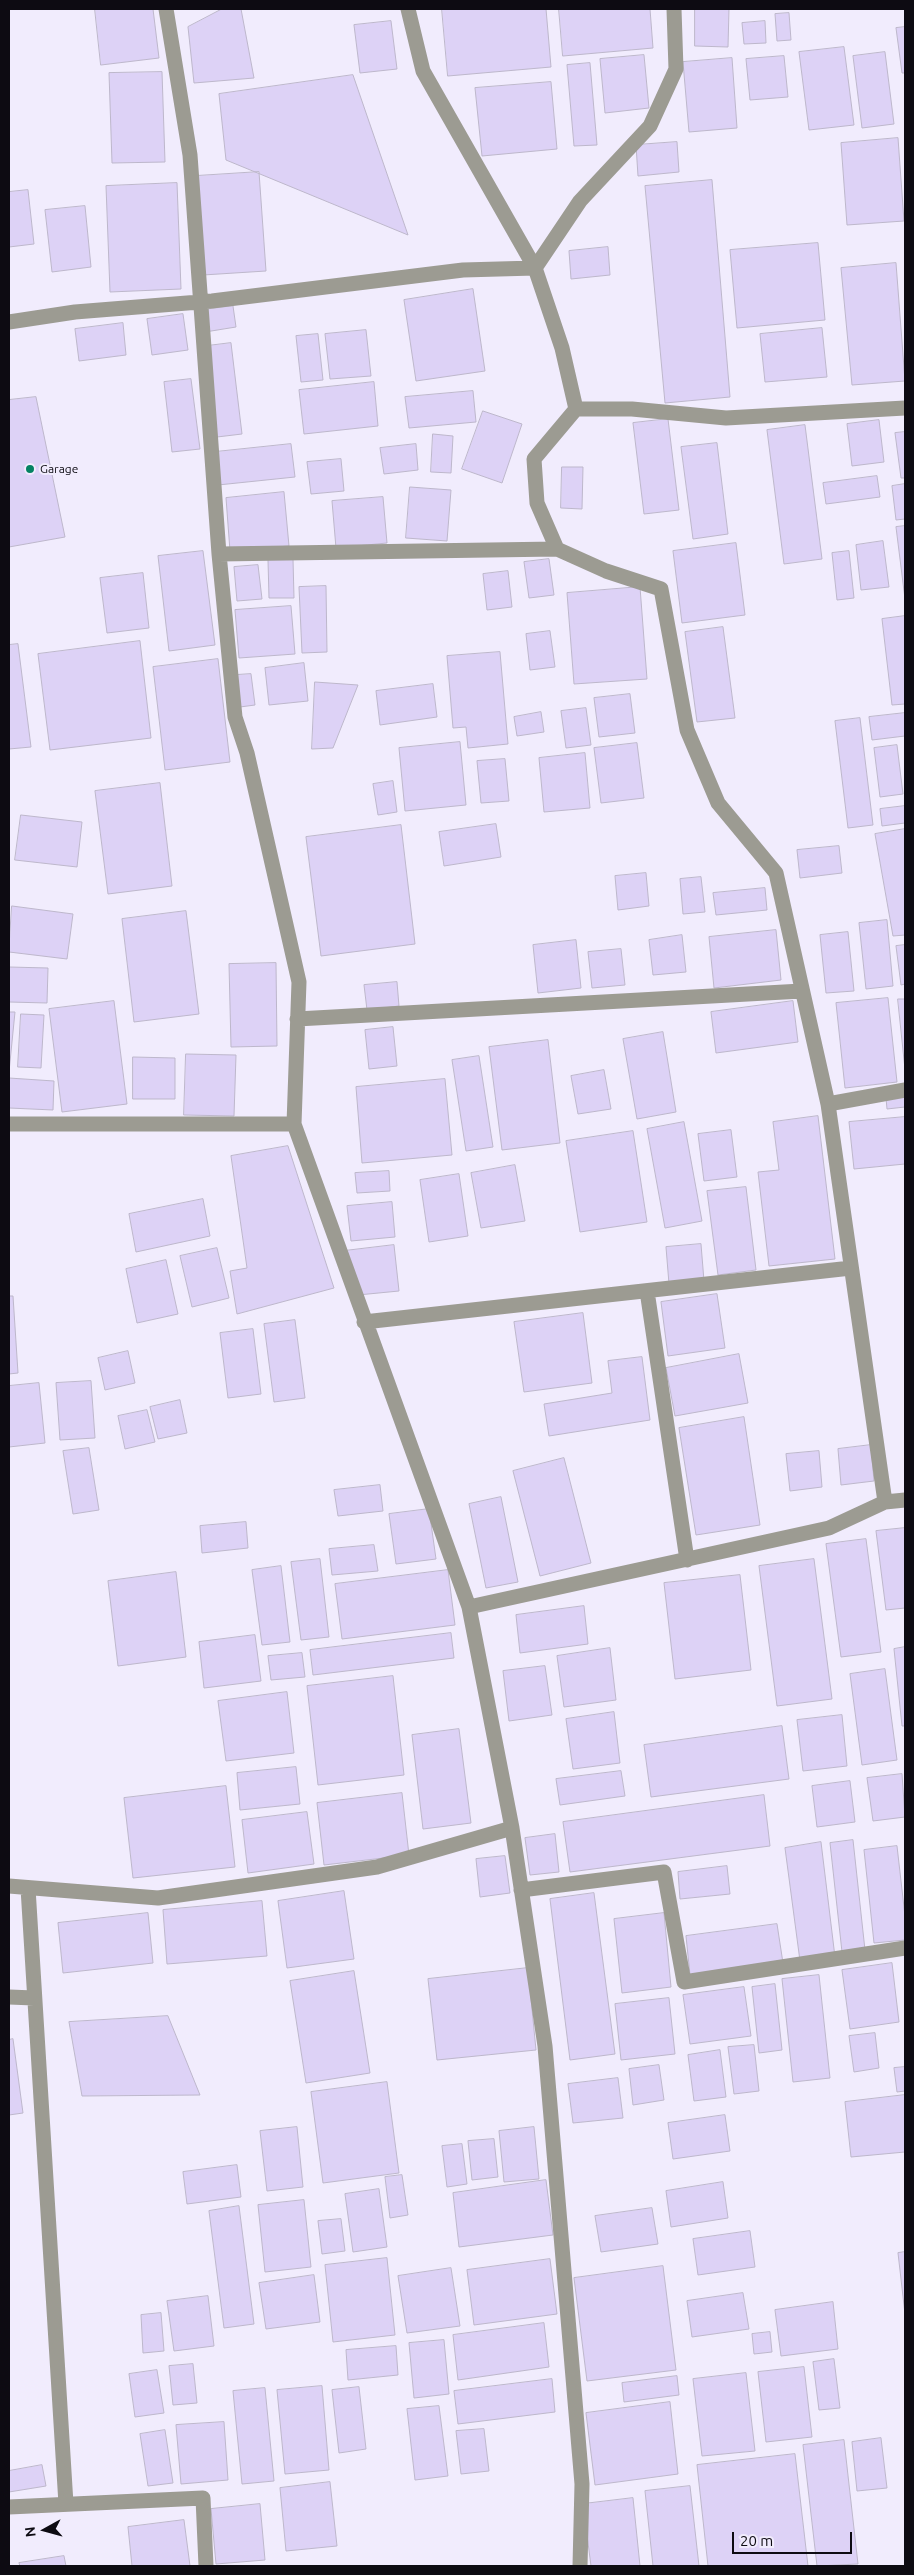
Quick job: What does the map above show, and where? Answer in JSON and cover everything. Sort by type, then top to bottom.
[{"type":"street","points":[[166,9],[190,155],[199,302],[219,554],[235,717],[247,753],[299,982],[296,1019],[294,1124],[364,1322],[469,1607],[512,1828],[545,2046],[582,2484],[580,2566]]},
{"type":"street","points":[[408,9],[423,71],[536,268],[562,348],[576,409]]},
{"type":"street","points":[[536,268],[580,201],[650,126],[676,69],[674,9]]},
{"type":"street","points":[[9,322],[75,312],[199,302],[463,270],[536,268]]},
{"type":"street","points":[[557,549],[537,503],[534,459],[576,409],[632,409],[726,418],[905,408]]},
{"type":"street","points":[[219,554],[557,549],[606,570],[661,589],[687,730],[718,803],[776,873],[828,1104],[885,1502]]},
{"type":"street","points":[[296,1019],[802,991]]},
{"type":"street","points":[[828,1104],[905,1090]]},
{"type":"street","points":[[9,1124],[294,1124]]},
{"type":"street","points":[[364,1322],[851,1268]]},
{"type":"street","points":[[647,1290],[687,1560]]},
{"type":"street","points":[[469,1607],[830,1528],[885,1502],[905,1500]]},
{"type":"street","points":[[9,1886],[158,1898],[377,1867],[512,1828]]},
{"type":"street","points":[[521,1890],[664,1872],[684,1982],[905,1948]]},
{"type":"street","points":[[28,1888],[66,2504]]},
{"type":"street","points":[[9,1997],[34,1998]]},
{"type":"street","points":[[9,2507],[203,2498],[206,2566]]},
{"type":"building","points":[[95,9],[153,9],[159,58],[101,65]]},
{"type":"building","points":[[222,9],[241,9],[254,78],[194,83],[188,27]]},
{"type":"building","points":[[442,9],[546,9],[551,67],[448,76]]},
{"type":"building","points":[[559,9],[650,9],[653,48],[563,56]]},
{"type":"building","points":[[695,9],[729,9],[728,47],[695,46]]},
{"type":"building","points":[[789,13],[791,40],[777,41],[775,14]]},
{"type":"building","points":[[391,21],[397,69],[360,73],[354,25]]},
{"type":"building","points":[[765,21],[766,43],[744,44],[742,23]]},
{"type":"building","points":[[905,27],[905,73],[902,73],[896,28]]},
{"type":"building","points":[[844,47],[854,125],[809,130],[799,52]]},
{"type":"building","points":[[885,52],[894,124],[862,128],[853,56]]},
{"type":"building","points":[[644,55],[649,108],[605,113],[600,59]]},
{"type":"building","points":[[784,56],[788,97],[750,100],[746,59]]},
{"type":"building","points":[[732,58],[737,128],[689,132],[683,62]]},
{"type":"building","points":[[590,63],[597,145],[574,146],[567,65]]},
{"type":"building","points":[[162,72],[165,162],[112,163],[109,73]]},
{"type":"building","points":[[353,75],[408,235],[226,160],[219,94]]},
{"type":"building","points":[[551,82],[557,149],[482,156],[475,88]]},
{"type":"building","points":[[898,138],[904,221],[847,225],[841,143]]},
{"type":"building","points":[[677,142],[679,172],[638,176],[636,145]]},
{"type":"building","points":[[259,172],[266,271],[203,275],[196,176]]},
{"type":"building","points":[[712,180],[730,397],[665,403],[645,186]]},
{"type":"building","points":[[177,183],[181,289],[110,292],[106,186]]},
{"type":"building","points":[[28,190],[34,244],[9,247],[9,192]]},
{"type":"building","points":[[85,206],[91,267],[52,272],[45,210]]},
{"type":"building","points":[[818,243],[825,320],[737,328],[730,250]]},
{"type":"building","points":[[608,247],[610,275],[571,279],[569,251]]},
{"type":"building","points":[[896,263],[905,381],[852,385],[841,268]]},
{"type":"building","points":[[473,289],[485,371],[416,381],[404,300]]},
{"type":"building","points":[[233,306],[236,327],[205,332],[202,310]]},
{"type":"building","points":[[183,314],[188,350],[152,355],[147,319]]},
{"type":"building","points":[[123,323],[126,355],[79,361],[75,329]]},
{"type":"building","points":[[822,328],[827,377],[765,382],[760,334]]},
{"type":"building","points":[[366,330],[371,376],[330,379],[325,334]]},
{"type":"building","points":[[318,334],[323,380],[301,382],[296,336]]},
{"type":"building","points":[[231,343],[242,434],[217,437],[207,346]]},
{"type":"building","points":[[191,379],[200,449],[172,452],[164,382]]},
{"type":"building","points":[[374,382],[378,426],[304,434],[299,390]]},
{"type":"building","points":[[473,391],[476,422],[409,428],[405,397]]},
{"type":"building","name":"Garage","points":[[36,397],[65,537],[9,547],[9,400]]},
{"type":"building","points":[[483,411],[522,424],[502,483],[462,469]]},
{"type":"building","points":[[668,419],[679,510],[644,514],[633,423]]},
{"type":"building","points":[[879,420],[884,462],[852,466],[847,424]]},
{"type":"building","points":[[805,425],[822,559],[784,564],[767,430]]},
{"type":"building","points":[[905,432],[905,478],[901,478],[895,433]]},
{"type":"building","points":[[433,434],[453,436],[451,473],[431,472]]},
{"type":"building","points":[[717,443],[728,534],[693,539],[681,447]]},
{"type":"building","points":[[291,444],[295,477],[218,485],[215,452]]},
{"type":"building","points":[[416,444],[418,470],[384,474],[380,448]]},
{"type":"building","points":[[341,459],[344,491],[311,494],[307,462]]},
{"type":"building","points":[[562,467],[583,467],[582,509],[561,508]]},
{"type":"building","points":[[877,476],[880,497],[826,504],[823,483]]},
{"type":"building","points":[[905,484],[905,519],[896,520],[892,486]]},
{"type":"building","points":[[410,487],[451,490],[447,541],[406,538]]},
{"type":"building","points":[[284,492],[289,546],[230,551],[226,498]]},
{"type":"building","points":[[383,497],[387,543],[336,548],[332,501]]},
{"type":"building","points":[[905,526],[905,599],[896,527]]},
{"type":"building","points":[[883,541],[889,587],[861,590],[856,545]]},
{"type":"building","points":[[736,543],[745,615],[682,623],[673,551]]},
{"type":"building","points":[[203,551],[215,645],[169,651],[158,556]]},
{"type":"building","points":[[849,551],[854,598],[837,600],[832,553]]},
{"type":"building","points":[[293,559],[294,598],[269,598],[268,560]]},
{"type":"building","points":[[549,559],[554,595],[529,598],[524,562]]},
{"type":"building","points":[[258,565],[262,599],[237,601],[234,567]]},
{"type":"building","points":[[508,571],[512,607],[487,610],[483,574]]},
{"type":"building","points":[[143,573],[149,628],[107,633],[100,578]]},
{"type":"building","points":[[326,586],[327,652],[302,653],[299,587]]},
{"type":"building","points":[[640,587],[647,679],[574,684],[567,593]]},
{"type":"building","points":[[291,606],[295,654],[239,658],[235,610]]},
{"type":"building","points":[[905,616],[905,704],[892,705],[882,619]]},
{"type":"building","points":[[723,627],[735,718],[697,722],[685,632]]},
{"type":"building","points":[[550,631],[555,667],[530,670],[526,634]]},
{"type":"building","points":[[140,641],[151,738],[50,750],[38,654]]},
{"type":"building","points":[[18,644],[31,747],[9,749],[9,645]]},
{"type":"building","points":[[500,652],[508,744],[468,748],[466,727],[453,728],[447,656]]},
{"type":"building","points":[[218,659],[230,762],[165,770],[153,667]]},
{"type":"building","points":[[304,663],[308,701],[269,705],[265,668]]},
{"type":"building","points":[[251,674],[255,705],[240,707],[236,675]]},
{"type":"building","points":[[315,682],[358,685],[333,748],[312,749]]},
{"type":"building","points":[[433,684],[437,717],[380,725],[376,691]]},
{"type":"building","points":[[630,694],[635,733],[599,737],[594,698]]},
{"type":"building","points":[[586,708],[591,745],[566,748],[561,711]]},
{"type":"building","points":[[541,712],[544,732],[517,736],[514,717]]},
{"type":"building","points":[[905,713],[905,736],[872,740],[869,717]]},
{"type":"building","points":[[860,718],[873,825],[848,828],[835,721]]},
{"type":"building","points":[[460,742],[466,805],[405,811],[399,748]]},
{"type":"building","points":[[637,743],[644,798],[601,803],[594,748]]},
{"type":"building","points":[[897,745],[903,794],[880,797],[874,748]]},
{"type":"building","points":[[585,753],[590,808],[544,812],[539,758]]},
{"type":"building","points":[[505,759],[509,801],[481,803],[477,761]]},
{"type":"building","points":[[393,781],[397,812],[378,815],[373,784]]},
{"type":"building","points":[[160,783],[172,886],[108,894],[95,791]]},
{"type":"building","points":[[905,806],[905,823],[882,826],[880,809]]},
{"type":"building","points":[[21,815],[82,822],[77,867],[15,860]]},
{"type":"building","points":[[496,824],[501,857],[444,866],[439,832]]},
{"type":"building","points":[[401,825],[415,944],[321,956],[306,837]]},
{"type":"building","points":[[905,829],[905,935],[893,936],[875,834]]},
{"type":"building","points":[[839,846],[842,873],[800,878],[797,850]]},
{"type":"building","points":[[646,873],[649,906],[618,910],[615,876]]},
{"type":"building","points":[[701,877],[705,912],[683,914],[680,879]]},
{"type":"building","points":[[765,888],[767,910],[716,915],[713,893]]},
{"type":"building","points":[[12,906],[73,914],[67,959],[9,952]]},
{"type":"building","points":[[186,911],[199,1014],[134,1022],[122,919]]},
{"type":"building","points":[[887,920],[893,986],[866,989],[859,923]]},
{"type":"building","points":[[776,930],[781,980],[714,988],[709,937]]},
{"type":"building","points":[[848,932],[854,991],[826,993],[820,935]]},
{"type":"building","points":[[682,935],[686,972],[653,975],[649,940]]},
{"type":"building","points":[[576,940],[581,988],[538,993],[533,945]]},
{"type":"building","points":[[905,945],[905,984],[901,985],[896,946]]},
{"type":"building","points":[[621,949],[625,985],[592,988],[588,952]]},
{"type":"building","points":[[276,963],[277,1046],[231,1047],[229,964]]},
{"type":"building","points":[[9,967],[48,968],[47,1003],[9,1002]]},
{"type":"building","points":[[397,982],[399,1006],[367,1010],[364,985]]},
{"type":"building","points":[[888,998],[897,1082],[845,1088],[836,1003]]},
{"type":"building","points":[[898,999],[905,999],[905,1069]]},
{"type":"building","points":[[114,1001],[127,1104],[62,1112],[49,1009]]},
{"type":"building","points":[[793,1001],[798,1042],[716,1053],[711,1012]]},
{"type":"building","points":[[9,1012],[15,1012],[9,1072]]},
{"type":"building","points":[[21,1014],[44,1015],[41,1068],[18,1067]]},
{"type":"building","points":[[393,1027],[397,1066],[369,1069],[365,1030]]},
{"type":"building","points":[[663,1032],[676,1112],[637,1119],[623,1039]]},
{"type":"building","points":[[548,1040],[560,1143],[502,1150],[489,1047]]},
{"type":"building","points":[[186,1054],[236,1055],[234,1116],[184,1115]]},
{"type":"building","points":[[479,1056],[493,1147],[466,1151],[452,1060]]},
{"type":"building","points":[[133,1057],[175,1058],[175,1099],[133,1099]]},
{"type":"building","points":[[604,1070],[611,1109],[578,1114],[571,1076]]},
{"type":"building","points":[[9,1078],[54,1081],[53,1110],[9,1108]]},
{"type":"building","points":[[445,1079],[452,1155],[362,1163],[356,1087]]},
{"type":"building","points":[[905,1096],[905,1107],[887,1109],[886,1098]]},
{"type":"building","points":[[818,1116],[835,1259],[769,1266],[758,1172],[779,1170],[773,1122]]},
{"type":"building","points":[[905,1117],[905,1164],[854,1169],[849,1122]]},
{"type":"building","points":[[684,1122],[702,1221],[665,1228],[647,1129]]},
{"type":"building","points":[[731,1130],[737,1177],[704,1181],[698,1134]]},
{"type":"building","points":[[633,1131],[647,1222],[580,1232],[566,1141]]},
{"type":"building","points":[[288,1146],[334,1288],[237,1314],[230,1271],[247,1268],[231,1156]]},
{"type":"building","points":[[515,1165],[525,1221],[481,1228],[471,1173]]},
{"type":"building","points":[[389,1171],[390,1191],[357,1193],[355,1173]]},
{"type":"building","points":[[459,1174],[468,1236],[429,1242],[420,1180]]},
{"type":"building","points":[[746,1187],[756,1270],[718,1275],[707,1191]]},
{"type":"building","points":[[203,1199],[210,1236],[136,1252],[129,1214]]},
{"type":"building","points":[[392,1202],[395,1237],[351,1241],[347,1206]]},
{"type":"building","points":[[701,1244],[704,1281],[669,1284],[666,1247]]},
{"type":"building","points":[[394,1245],[399,1291],[358,1295],[344,1251]]},
{"type":"building","points":[[217,1248],[229,1298],[192,1307],[180,1256]]},
{"type":"building","points":[[166,1260],[178,1314],[137,1323],[126,1269]]},
{"type":"building","points":[[717,1294],[725,1348],[668,1356],[661,1302]]},
{"type":"building","points":[[9,1296],[13,1296],[18,1373],[9,1374]]},
{"type":"building","points":[[583,1313],[592,1383],[524,1392],[514,1322]]},
{"type":"building","points":[[295,1320],[305,1398],[274,1402],[264,1324]]},
{"type":"building","points":[[253,1329],[261,1394],[228,1398],[220,1333]]},
{"type":"building","points":[[128,1351],[135,1383],[105,1390],[98,1358]]},
{"type":"building","points":[[739,1354],[748,1403],[675,1416],[666,1368]]},
{"type":"building","points":[[642,1357],[650,1420],[549,1436],[544,1404],[612,1393],[608,1361]]},
{"type":"building","points":[[91,1381],[95,1438],[60,1440],[56,1383]]},
{"type":"building","points":[[39,1383],[45,1443],[9,1447],[9,1386]]},
{"type":"building","points":[[180,1400],[187,1433],[158,1439],[150,1407]]},
{"type":"building","points":[[147,1410],[155,1442],[125,1449],[118,1416]]},
{"type":"building","points":[[744,1417],[760,1525],[696,1535],[679,1428]]},
{"type":"building","points":[[871,1445],[874,1481],[841,1485],[838,1449]]},
{"type":"building","points":[[89,1448],[99,1510],[73,1514],[63,1451]]},
{"type":"building","points":[[819,1451],[822,1487],[790,1491],[786,1454]]},
{"type":"building","points":[[564,1458],[591,1563],[540,1576],[513,1471]]},
{"type":"building","points":[[380,1485],[383,1511],[338,1516],[334,1490]]},
{"type":"building","points":[[501,1497],[518,1582],[486,1588],[469,1504]]},
{"type":"building","points":[[429,1509],[436,1559],[396,1564],[389,1514]]},
{"type":"building","points":[[246,1522],[248,1548],[202,1553],[200,1526]]},
{"type":"building","points":[[905,1528],[905,1608],[886,1610],[876,1531]]},
{"type":"building","points":[[866,1539],[881,1652],[841,1657],[826,1544]]},
{"type":"building","points":[[374,1545],[378,1571],[332,1575],[329,1549]]},
{"type":"building","points":[[320,1559],[329,1637],[301,1640],[291,1562]]},
{"type":"building","points":[[814,1559],[832,1699],[777,1706],[759,1566]]},
{"type":"building","points":[[281,1566],[290,1642],[262,1645],[252,1570]]},
{"type":"building","points":[[448,1570],[455,1625],[342,1639],[335,1584]]},
{"type":"building","points":[[176,1572],[186,1657],[118,1666],[108,1581]]},
{"type":"building","points":[[740,1575],[751,1670],[675,1679],[664,1583]]},
{"type":"building","points":[[584,1606],[588,1644],[520,1653],[516,1615]]},
{"type":"building","points":[[451,1633],[454,1658],[313,1675],[310,1650]]},
{"type":"building","points":[[255,1635],[261,1681],[204,1688],[199,1642]]},
{"type":"building","points":[[905,1647],[905,1726],[902,1726],[894,1649]]},
{"type":"building","points":[[610,1648],[616,1700],[564,1707],[557,1656]]},
{"type":"building","points":[[302,1653],[305,1677],[271,1680],[268,1656]]},
{"type":"building","points":[[545,1666],[552,1715],[509,1721],[503,1671]]},
{"type":"building","points":[[885,1669],[897,1760],[862,1765],[850,1674]]},
{"type":"building","points":[[393,1676],[404,1775],[318,1785],[307,1686]]},
{"type":"building","points":[[287,1692],[294,1753],[226,1761],[218,1701]]},
{"type":"building","points":[[614,1712],[620,1763],[573,1769],[566,1719]]},
{"type":"building","points":[[842,1715],[847,1766],[803,1771],[797,1720]]},
{"type":"building","points":[[782,1726],[789,1779],[651,1797],[644,1745]]},
{"type":"building","points":[[459,1729],[471,1823],[423,1829],[412,1735]]},
{"type":"building","points":[[296,1767],[300,1804],[240,1810],[237,1773]]},
{"type":"building","points":[[621,1771],[625,1796],[560,1805],[556,1779]]},
{"type":"building","points":[[902,1774],[905,1817],[873,1821],[867,1778]]},
{"type":"building","points":[[850,1781],[855,1822],[817,1827],[812,1786]]},
{"type":"building","points":[[226,1786],[235,1867],[133,1878],[124,1798]]},
{"type":"building","points":[[402,1793],[409,1855],[324,1865],[317,1803]]},
{"type":"building","points":[[764,1795],[770,1846],[570,1872],[563,1822]]},
{"type":"building","points":[[307,1812],[314,1864],[248,1873],[242,1820]]},
{"type":"building","points":[[555,1834],[559,1872],[530,1875],[525,1838]]},
{"type":"building","points":[[853,1840],[865,1950],[842,1952],[830,1843]]},
{"type":"building","points":[[821,1842],[835,1957],[800,1961],[785,1848]]},
{"type":"building","points":[[897,1846],[905,1916],[905,1940],[874,1943],[864,1850]]},
{"type":"building","points":[[505,1856],[510,1893],[480,1897],[476,1859]]},
{"type":"building","points":[[727,1866],[730,1894],[680,1899],[678,1872]]},
{"type":"building","points":[[344,1891],[354,1959],[287,1968],[278,1901]]},
{"type":"building","points":[[594,1893],[615,2054],[570,2060],[550,1899]]},
{"type":"building","points":[[262,1901],[267,1956],[167,1964],[163,1910]]},
{"type":"building","points":[[148,1913],[153,1963],[63,1973],[58,1923]]},
{"type":"building","points":[[664,1913],[671,1987],[622,1993],[614,1919]]},
{"type":"building","points":[[777,1924],[783,1963],[690,1975],[686,1936]]},
{"type":"building","points":[[892,1963],[899,2022],[850,2029],[842,1970]]},
{"type":"building","points":[[528,1968],[536,2050],[437,2060],[428,1979]]},
{"type":"building","points":[[354,1971],[370,2073],[306,2083],[290,1981]]},
{"type":"building","points":[[819,1975],[830,2078],[793,2082],[782,1979]]},
{"type":"building","points":[[775,1984],[782,2050],[759,2053],[752,1987]]},
{"type":"building","points":[[744,1987],[751,2036],[690,2044],[683,1995]]},
{"type":"building","points":[[669,1998],[675,2054],[621,2060],[615,2004]]},
{"type":"building","points":[[168,2016],[200,2095],[82,2096],[69,2022]]},
{"type":"building","points":[[875,2033],[879,2068],[854,2072],[849,2036]]},
{"type":"building","points":[[13,2039],[23,2113],[9,2115],[9,2040]]},
{"type":"building","points":[[754,2045],[759,2091],[734,2094],[728,2047]]},
{"type":"building","points":[[720,2050],[726,2097],[694,2101],[688,2055]]},
{"type":"building","points":[[659,2065],[664,2100],[633,2105],[629,2069]]},
{"type":"building","points":[[905,2067],[905,2091],[897,2092],[894,2068]]},
{"type":"building","points":[[618,2078],[623,2118],[573,2123],[568,2084]]},
{"type":"building","points":[[387,2082],[399,2173],[323,2183],[311,2092]]},
{"type":"building","points":[[905,2095],[905,2152],[851,2157],[845,2102]]},
{"type":"building","points":[[725,2115],[730,2151],[673,2159],[668,2123]]},
{"type":"building","points":[[297,2127],[303,2187],[267,2191],[260,2131]]},
{"type":"building","points":[[534,2127],[539,2179],[504,2182],[499,2131]]},
{"type":"building","points":[[494,2139],[498,2177],[472,2180],[468,2141]]},
{"type":"building","points":[[462,2144],[467,2184],[447,2187],[442,2146]]},
{"type":"building","points":[[237,2165],[241,2197],[187,2204],[183,2172]]},
{"type":"building","points":[[402,2175],[408,2215],[390,2218],[385,2177]]},
{"type":"building","points":[[546,2180],[553,2235],[459,2247],[453,2193]]},
{"type":"building","points":[[723,2182],[728,2218],[671,2227],[666,2191]]},
{"type":"building","points":[[379,2189],[387,2247],[353,2252],[345,2194]]},
{"type":"building","points":[[304,2200],[311,2267],[265,2272],[258,2205]]},
{"type":"building","points":[[239,2206],[254,2324],[224,2328],[209,2211]]},
{"type":"building","points":[[652,2208],[658,2244],[601,2252],[595,2216]]},
{"type":"building","points":[[341,2219],[345,2251],[322,2254],[318,2221]]},
{"type":"building","points":[[750,2231],[755,2267],[698,2275],[693,2239]]},
{"type":"building","points":[[905,2252],[905,2314],[898,2253]]},
{"type":"building","points":[[387,2258],[395,2335],[333,2342],[325,2265]]},
{"type":"building","points":[[550,2259],[557,2314],[474,2325],[467,2270]]},
{"type":"building","points":[[663,2266],[676,2370],[587,2381],[574,2278]]},
{"type":"building","points":[[451,2268],[460,2326],[407,2333],[398,2276]]},
{"type":"building","points":[[314,2275],[320,2322],[266,2329],[259,2283]]},
{"type":"building","points":[[743,2293],[749,2329],[692,2337],[687,2301]]},
{"type":"building","points":[[208,2296],[214,2346],[174,2351],[167,2301]]},
{"type":"building","points":[[833,2302],[838,2349],[781,2356],[775,2310]]},
{"type":"building","points":[[161,2313],[164,2351],[143,2353],[141,2315]]},
{"type":"building","points":[[544,2323],[549,2367],[458,2380],[453,2335]]},
{"type":"building","points":[[770,2332],[772,2352],[754,2354],[752,2334]]},
{"type":"building","points":[[444,2340],[449,2394],[414,2398],[409,2343]]},
{"type":"building","points":[[396,2346],[398,2375],[348,2380],[346,2350]]},
{"type":"building","points":[[834,2359],[840,2408],[819,2410],[813,2362]]},
{"type":"building","points":[[193,2364],[197,2403],[173,2405],[169,2366]]},
{"type":"building","points":[[804,2367],[812,2437],[766,2442],[758,2372]]},
{"type":"building","points":[[157,2370],[164,2413],[135,2417],[129,2374]]},
{"type":"building","points":[[746,2373],[755,2451],[702,2456],[693,2379]]},
{"type":"building","points":[[677,2376],[679,2395],[624,2402],[622,2383]]},
{"type":"building","points":[[552,2379],[555,2412],[458,2424],[454,2391]]},
{"type":"building","points":[[322,2386],[329,2470],[285,2474],[277,2390]]},
{"type":"building","points":[[359,2387],[366,2449],[339,2453],[332,2390]]},
{"type":"building","points":[[265,2388],[274,2481],[242,2484],[233,2391]]},
{"type":"building","points":[[670,2402],[678,2474],[595,2485],[586,2413]]},
{"type":"building","points":[[439,2406],[448,2476],[415,2480],[407,2409]]},
{"type":"building","points":[[224,2422],[228,2480],[181,2484],[176,2425]]},
{"type":"building","points":[[484,2429],[489,2471],[461,2474],[456,2431]]},
{"type":"building","points":[[165,2430],[173,2483],[148,2486],[140,2434]]},
{"type":"building","points":[[881,2438],[887,2488],[857,2491],[852,2442]]},
{"type":"building","points":[[844,2440],[858,2564],[817,2566],[803,2445]]},
{"type":"building","points":[[795,2454],[808,2566],[708,2566],[697,2465]]},
{"type":"building","points":[[42,2465],[46,2486],[9,2492],[9,2471]]},
{"type":"building","points":[[330,2482],[337,2546],[286,2551],[280,2488]]},
{"type":"building","points":[[690,2486],[699,2566],[653,2566],[645,2491]]},
{"type":"building","points":[[633,2498],[640,2566],[591,2566],[583,2504]]},
{"type":"building","points":[[260,2504],[265,2560],[216,2564],[211,2509]]},
{"type":"building","points":[[184,2520],[190,2566],[132,2566],[128,2527]]},
{"type":"building","points":[[64,2556],[66,2566],[20,2566],[19,2563]]},
{"type":"place","name":"Garage","points":[[30,469]]}]
